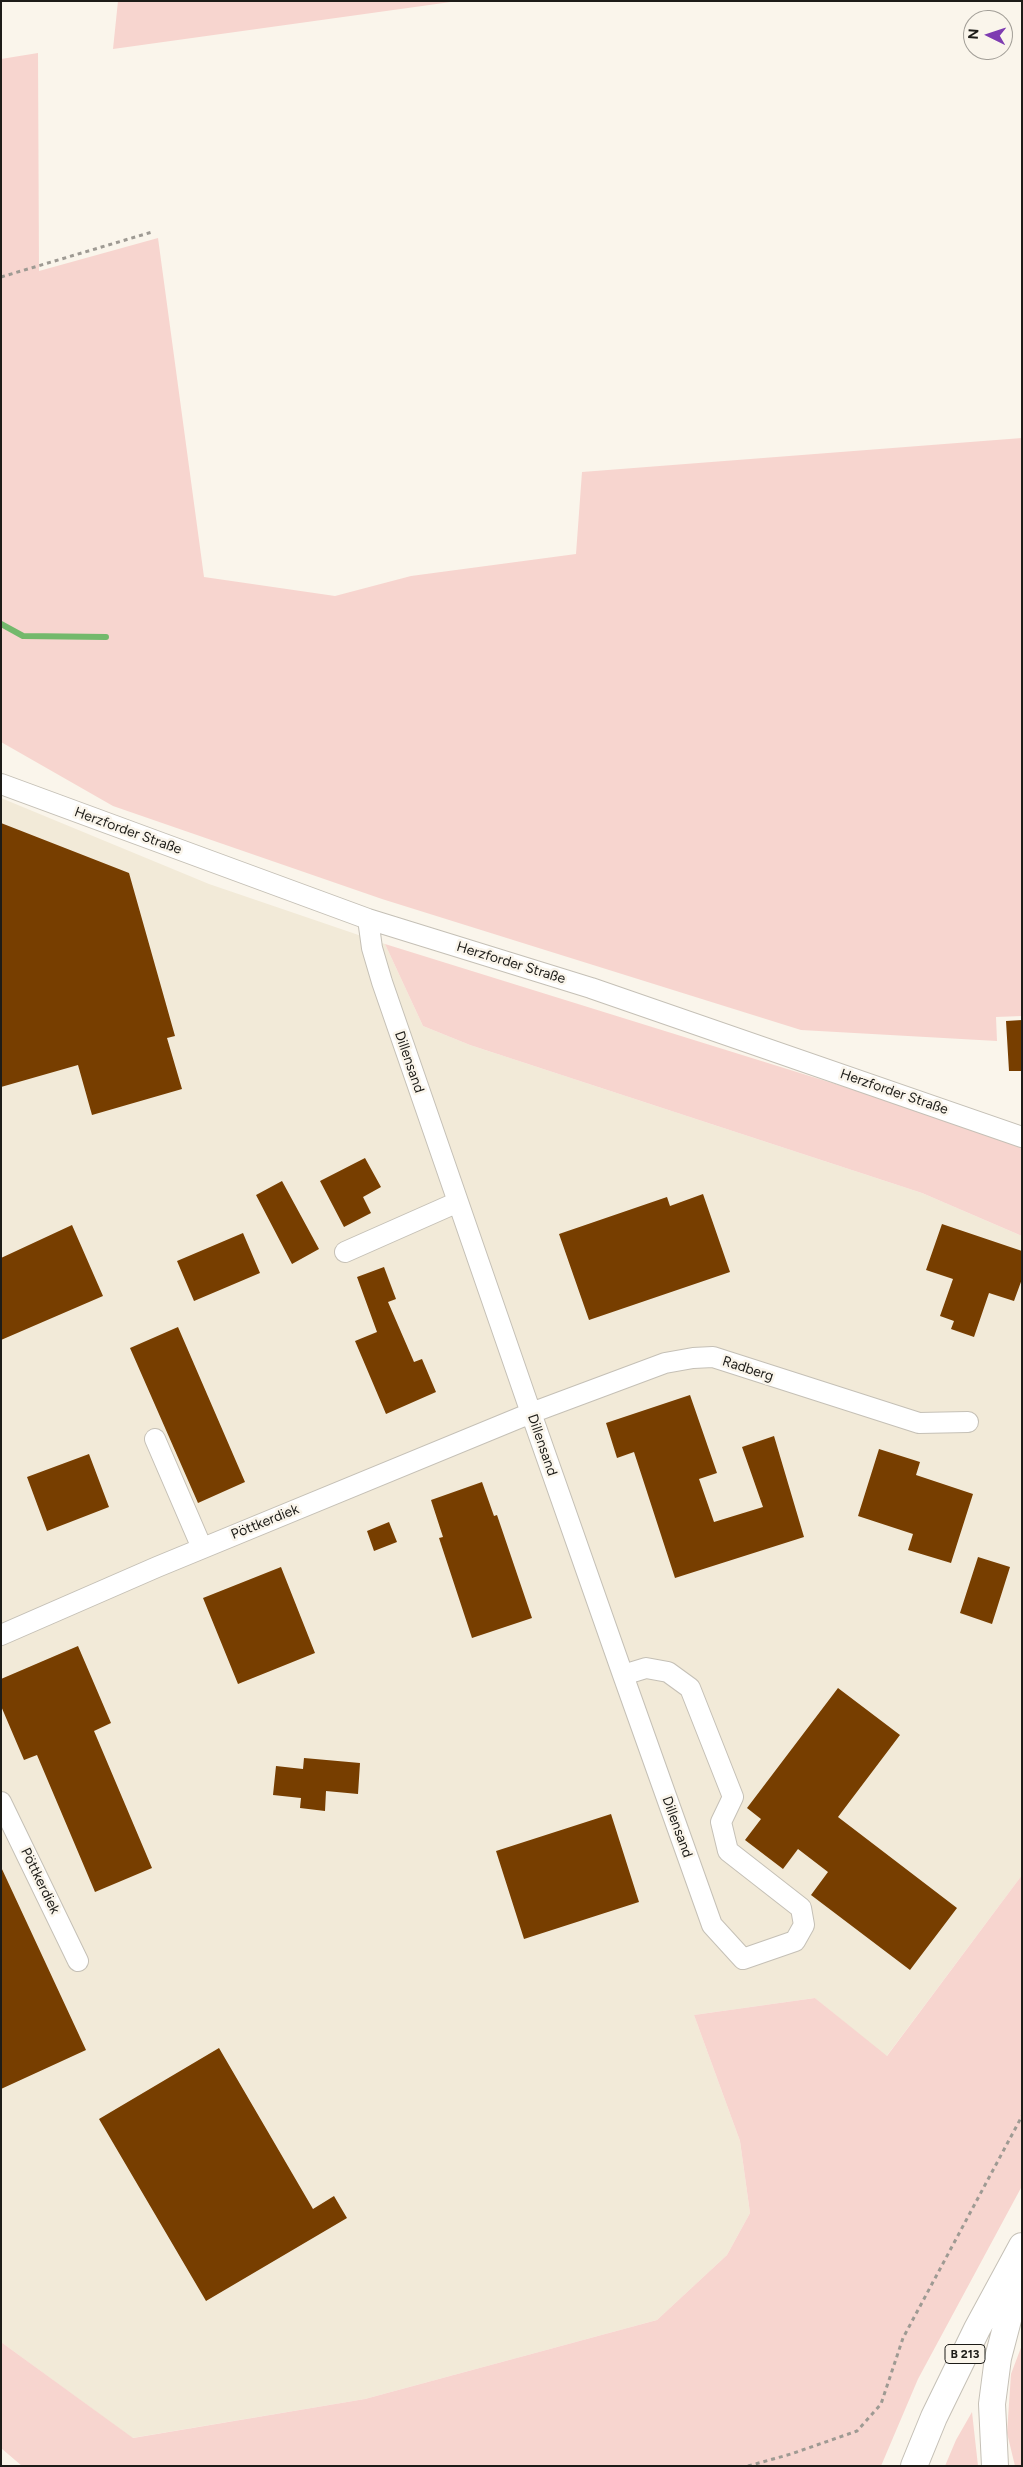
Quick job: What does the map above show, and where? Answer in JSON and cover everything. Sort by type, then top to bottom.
[{"type":"main road","name":"B 213","points":[[914,2466],[934,2417],[977,2329],[1022,2246]]},
{"type":"main road","points":[[995,2466],[992,2404],[998,2358],[1010,2316],[1022,2288]]},
{"type":"street","name":"Herzforder Straße","points":[[1,784],[368,919],[591,988],[1022,1137]]},
{"type":"street","name":"Dillensand","points":[[368,919],[372,948],[382,982],[531,1413],[623,1675],[712,1925],[743,1959],[795,1942],[804,1925],[801,1908],[728,1851],[722,1822],[733,1797],[690,1688],[668,1672],[646,1668],[623,1675]]},
{"type":"street","points":[[345,1252],[458,1202]]},
{"type":"street","name":"Radberg","points":[[531,1413],[665,1363],[713,1357],[919,1423],[968,1422]]},
{"type":"street","name":"Pöttkerdiek","points":[[1,1635],[202,1548],[531,1413]]},
{"type":"street","points":[[155,1439],[202,1548]]},
{"type":"street","name":"Pöttkerdiek","points":[[1,1802],[78,1961]]},
{"type":"path","points":[[1,277],[152,232]]},
{"type":"path","points":[[748,2466],[791,2454],[857,2430],[881,2404],[903,2338],[1022,2116]]},
{"type":"shaded area","points":[[118,1],[458,1],[113,49]]},
{"type":"shaded area","points":[[38,53],[39,271],[158,238],[204,577],[335,596],[411,576],[576,554],[582,472],[1022,438],[1022,1016],[996,1017],[997,1041],[801,1030],[382,899],[113,806],[1,742],[1,59]]},
{"type":"shaded area","points":[[1,798],[209,884],[385,944],[423,1026],[470,1045],[922,1193],[1022,1236],[1022,1875],[886,2057],[815,1998],[694,2015],[740,2141],[750,2213],[727,2255],[657,2320],[365,2399],[132,2438],[1,2342]]},
{"type":"shaded area","points":[[385,944],[1022,1142],[1022,1236],[922,1193],[470,1045],[423,1026]]},
{"type":"shaded area","points":[[1022,1875],[1022,2186],[918,2379],[881,2466],[22,2466],[1,2448],[1,2342],[133,2438],[365,2399],[657,2320],[727,2255],[750,2213],[740,2141],[694,2015],[815,1998],[887,2056]]},
{"type":"shaded area","points":[[1022,2345],[1022,2466],[1015,2466],[1007,2433],[1011,2374]]},
{"type":"shaded area","points":[[972,2412],[978,2466],[945,2466],[956,2440]]},
{"type":"building","points":[[1,823],[129,873],[175,1036],[167,1038],[182,1089],[92,1115],[78,1065],[1,1087]]},
{"type":"building","points":[[1022,1020],[1022,1071],[1009,1071],[1006,1021]]},
{"type":"building","points":[[365,1158],[381,1187],[363,1197],[371,1213],[344,1227],[320,1181]]},
{"type":"building","points":[[282,1181],[319,1249],[292,1264],[256,1195]]},
{"type":"building","points":[[703,1194],[730,1272],[589,1320],[559,1234],[667,1197],[670,1206]]},
{"type":"building","points":[[942,1224],[1022,1251],[1022,1279],[1014,1301],[989,1293],[974,1337],[951,1329],[954,1321],[940,1316],[953,1279],[926,1270]]},
{"type":"building","points":[[72,1225],[103,1296],[1,1340],[1,1258]]},
{"type":"building","points":[[243,1233],[260,1273],[194,1301],[177,1261]]},
{"type":"building","points":[[384,1267],[396,1299],[388,1302],[414,1362],[422,1359],[436,1392],[386,1414],[355,1341],[377,1332],[357,1277]]},
{"type":"building","points":[[178,1327],[245,1482],[198,1503],[130,1348]]},
{"type":"building","points":[[690,1395],[717,1473],[699,1479],[714,1522],[763,1507],[742,1447],[774,1436],[804,1537],[675,1578],[634,1452],[617,1458],[606,1423]]},
{"type":"building","points":[[879,1449],[920,1462],[916,1475],[973,1494],[951,1563],[908,1550],[913,1534],[858,1516]]},
{"type":"building","points":[[89,1454],[109,1507],[47,1531],[27,1477]]},
{"type":"building","points":[[482,1482],[494,1516],[497,1515],[532,1618],[472,1638],[439,1538],[443,1537],[431,1500]]},
{"type":"building","points":[[389,1522],[397,1542],[374,1551],[367,1531]]},
{"type":"building","points":[[978,1557],[1010,1567],[992,1624],[960,1613]]},
{"type":"building","points":[[281,1567],[315,1653],[238,1684],[203,1598]]},
{"type":"building","points":[[78,1646],[111,1723],[94,1731],[152,1868],[95,1892],[37,1755],[24,1760],[1,1706],[1,1679]]},
{"type":"building","points":[[838,1688],[900,1735],[838,1817],[957,1908],[910,1970],[811,1895],[828,1872],[798,1849],[783,1869],[745,1840],[761,1819],[747,1808]]},
{"type":"building","points":[[304,1758],[360,1763],[358,1794],[326,1791],[325,1811],[300,1808],[301,1798],[273,1795],[276,1766],[303,1769]]},
{"type":"building","points":[[611,1814],[639,1902],[524,1939],[496,1851]]},
{"type":"building","points":[[1,1867],[86,2050],[1,2089]]},
{"type":"building","points":[[219,2048],[313,2209],[334,2196],[347,2218],[206,2301],[99,2119]]},
{"type":"waterway","points":[[1,624],[23,636],[106,637]]}]
